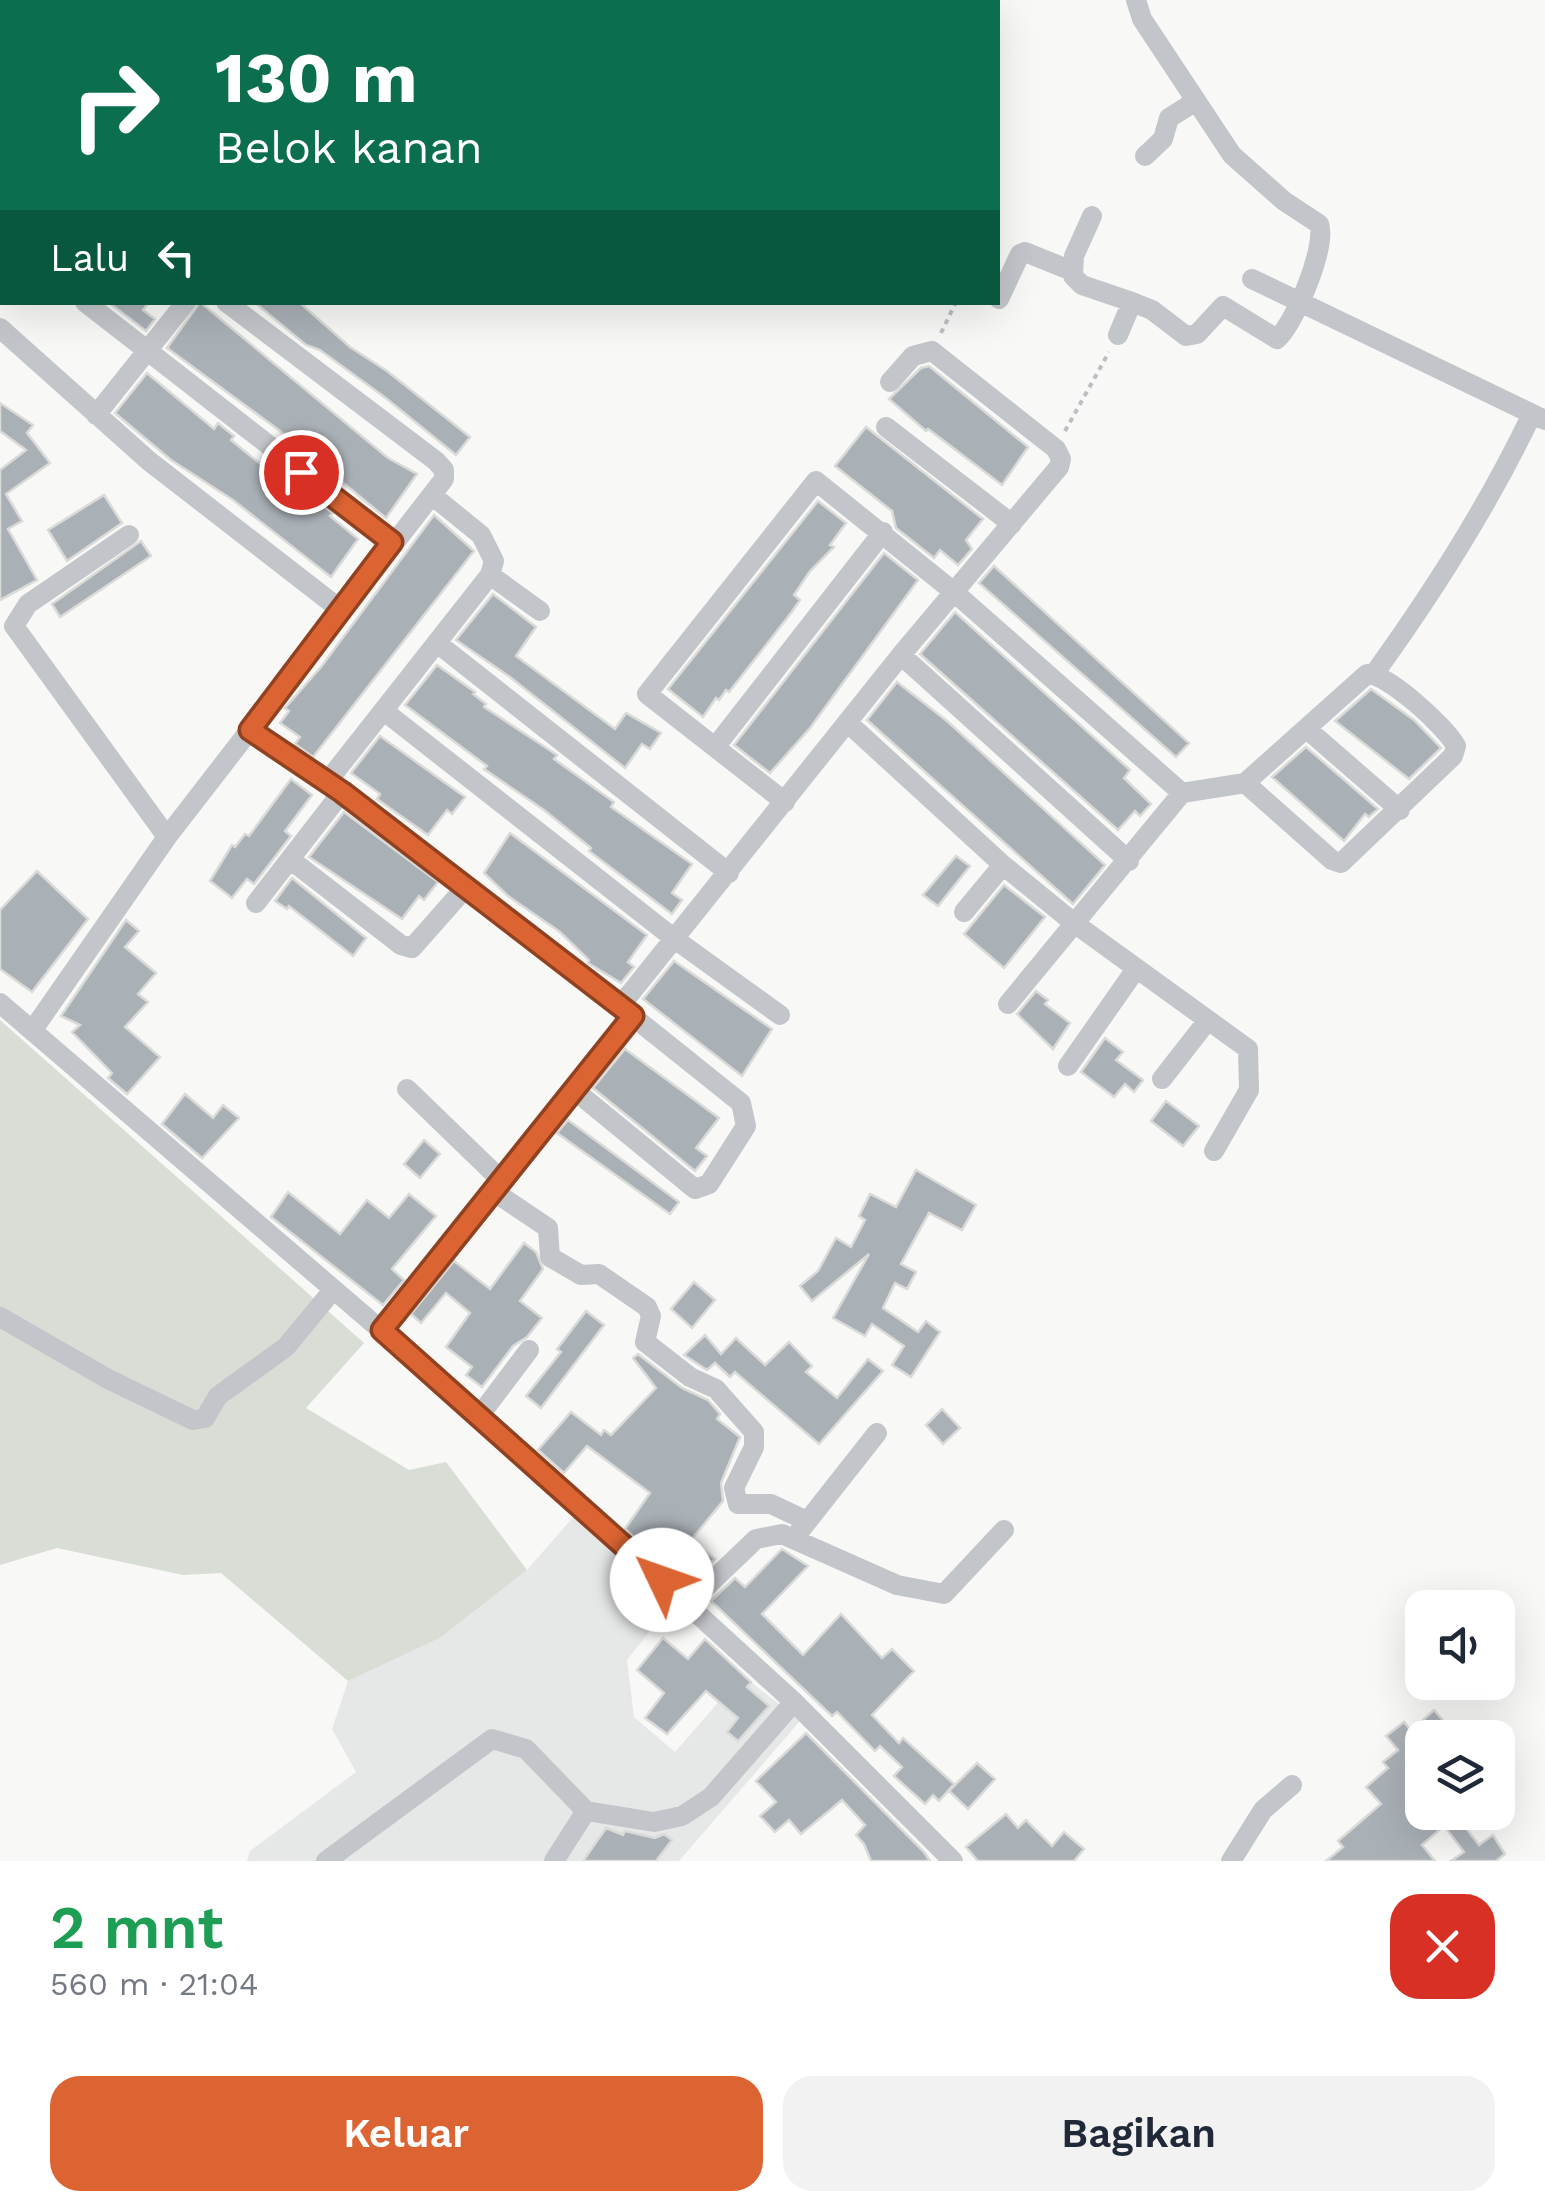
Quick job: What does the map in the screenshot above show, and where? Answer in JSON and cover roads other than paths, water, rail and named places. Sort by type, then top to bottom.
[{"type":"street","points":[[1000,297],[1020,254],[1025,252],[1072,271],[1082,285],[1132,302],[1192,337],[1223,306],[1277,339],[1301,299],[1322,240],[1319,224],[1232,155],[1142,20],[1136,0]]},
{"type":"street","points":[[1145,156],[1163,139],[1169,118],[1196,101]]},
{"type":"street","points":[[1072,271],[1074,256],[1092,216]]},
{"type":"street","points":[[1008,1004],[1182,793],[1245,783],[1362,678],[1374,674],[1538,417],[1301,299],[1279,294],[1252,279]]},
{"type":"street","points":[[1118,334],[1132,302]]},
{"type":"street","points":[[89,305],[392,542]]},
{"type":"street","points":[[96,416],[184,305]]},
{"type":"street","points":[[32,1031],[167,837],[392,542],[433,496],[445,475],[436,461],[230,305]]},
{"type":"street","points":[[0,328],[96,416],[341,610]]},
{"type":"street","points":[[382,1330],[573,1090],[676,940],[847,722],[1059,467],[1062,459],[1056,449],[932,351],[914,356],[890,382]]},
{"type":"street","points":[[886,427],[1012,524]]},
{"type":"street","points":[[785,802],[647,694],[816,481],[884,532],[1182,793]]},
{"type":"street","points":[[256,903],[290,860],[384,711],[490,575],[494,561],[481,535],[433,496]]},
{"type":"street","points":[[716,746],[884,532]]},
{"type":"street","points":[[129,536],[28,604],[14,626],[167,837]]},
{"type":"street","points":[[490,575],[540,612]]},
{"type":"street","points":[[438,643],[730,873]]},
{"type":"street","points":[[901,655],[1129,861]]},
{"type":"street","points":[[1245,783],[1336,862],[1352,856],[1453,756],[1456,746],[1444,729],[1374,674]]},
{"type":"street","points":[[384,711],[676,940],[780,1015]]},
{"type":"street","points":[[847,722],[1003,866],[1074,923],[1248,1049],[1249,1090],[1214,1151]]},
{"type":"street","points":[[250,730],[335,787],[627,1011],[745,1108],[746,1126],[709,1184],[695,1190],[573,1090]]},
{"type":"street","points":[[1308,730],[1400,810]]},
{"type":"street","points":[[290,860],[401,945],[412,948],[466,887]]},
{"type":"street","points":[[964,912],[1003,866]]},
{"type":"street","points":[[1068,1066],[1136,968]]},
{"type":"street","points":[[0,1003],[480,1415],[794,1702],[953,1861]]},
{"type":"street","points":[[1162,1079],[1208,1020]]},
{"type":"street","points":[[406,1089],[497,1186],[548,1228],[550,1257],[581,1275],[599,1274],[647,1308],[652,1316],[645,1342],[690,1378],[716,1389],[754,1432],[754,1447],[734,1488],[738,1504],[770,1504],[801,1529],[897,1585],[944,1594],[1004,1530]]},
{"type":"street","points":[[0,1317],[108,1379],[193,1420],[205,1418],[218,1396],[286,1347],[334,1290]]},
{"type":"street","points":[[480,1415],[529,1350]]},
{"type":"street","points":[[688,1604],[756,1539],[801,1529],[878,1433]]},
{"type":"street","points":[[326,1861],[492,1739],[526,1749],[586,1810],[654,1822],[682,1816],[711,1797],[794,1702]]},
{"type":"street","points":[[1231,1861],[1263,1810],[1292,1784]]},
{"type":"street","points":[[554,1861],[586,1810]]}]
